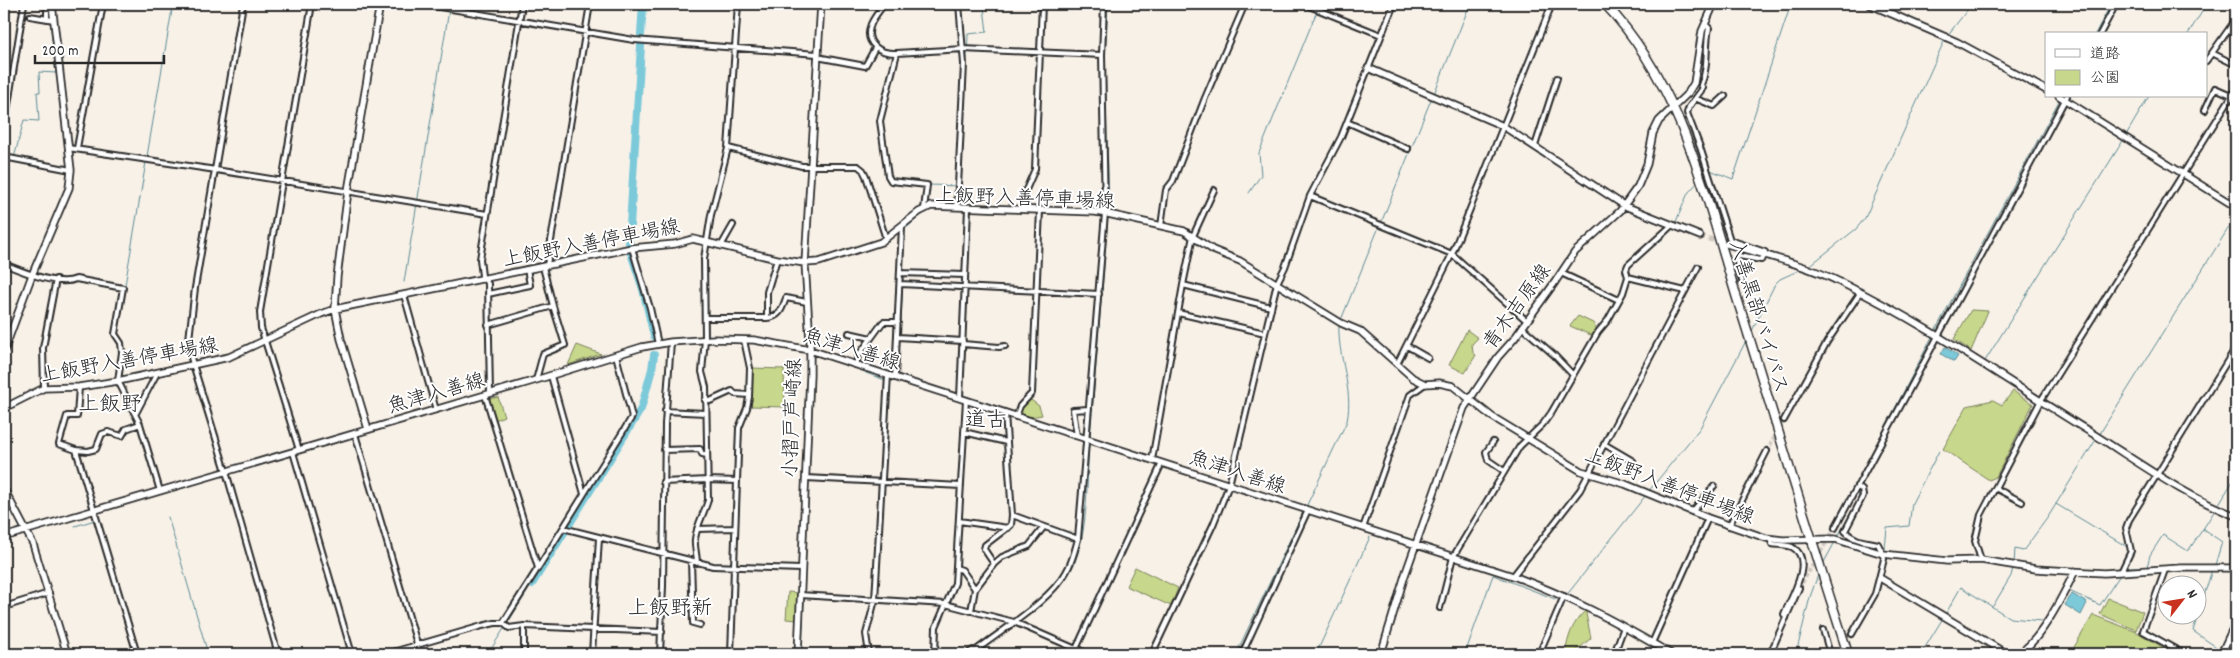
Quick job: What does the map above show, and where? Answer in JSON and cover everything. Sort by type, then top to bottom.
[{"type":"highway","name":"入善黒部バイパス","points":[[1604,4],[1640,47],[1660,78],[1693,155],[1848,654]]},
{"type":"main road","points":[[4,351],[32,275],[69,188],[72,170],[50,19],[51,4]]},
{"type":"main road","points":[[368,429],[341,339],[335,309],[337,277],[348,191],[380,4]]},
{"type":"main road","name":"小摺戸芦崎線","points":[[798,654],[810,350],[805,263],[821,4]]},
{"type":"main road","name":"青木吉原線","points":[[1381,654],[1416,544],[1464,408],[1502,352],[1522,328],[1575,252],[1625,206],[1643,176],[1653,132],[1659,121],[1688,93],[1694,82],[1699,45],[1705,24],[1714,4]]},
{"type":"main road","points":[[1869,4],[1956,42],[2045,89]]},
{"type":"main road","points":[[1368,68],[1503,126],[1625,206],[1700,236]]},
{"type":"main road","points":[[2066,98],[2236,206]]},
{"type":"main road","name":"上飯野入善停車場線","points":[[4,408],[44,388],[79,388],[229,357],[335,309],[632,248],[675,244],[693,239],[777,259],[805,263],[831,260],[886,238],[924,209],[936,206],[1105,213],[1184,231],[1213,250],[1235,258],[1341,323],[1360,331],[1413,378],[1425,384],[1439,383],[1453,386],[1491,416],[1574,467],[1589,474],[1625,484],[1729,526],[1770,538],[1835,539],[1883,554],[1947,561],[1980,560],[2036,569],[2121,572],[2201,567],[2236,568]]},
{"type":"main road","points":[[1727,244],[1821,274],[1860,293],[1938,336],[2040,402],[2202,502],[2236,516]]},
{"type":"main road","name":"魚津入善線","points":[[4,537],[551,376],[616,355],[671,342],[705,339],[744,340],[810,350],[1513,576],[1564,596],[1671,654]]},
{"type":"main road","points":[[4,489],[27,531],[49,593],[67,654]]},
{"type":"main road","points":[[2020,654],[2032,643],[2060,602],[2075,571]]},
{"type":"main road","points":[[1880,578],[2007,654]]},
{"type":"main road","points":[[2221,654],[2236,622]]},
{"type":"main road","points":[[1076,649],[1087,654]]},
{"type":"street","points":[[4,130],[24,4]]},
{"type":"street","points":[[78,148],[103,4]]},
{"type":"street","points":[[243,4],[189,331],[188,348],[278,654]]},
{"type":"street","points":[[312,4],[260,312],[261,328],[266,340],[352,654]]},
{"type":"street","points":[[422,4],[634,40],[735,46],[817,55],[865,66],[875,48]]},
{"type":"street","points":[[522,4],[480,259],[482,276],[488,284],[488,394],[538,568]]},
{"type":"street","points":[[536,380],[543,354],[565,346],[553,306],[545,266],[590,4]]},
{"type":"street","points":[[697,563],[697,552],[694,542],[700,516],[708,500],[706,387],[702,372],[705,339],[704,259],[711,215],[728,148],[738,4]]},
{"type":"street","points":[[884,4],[871,25],[870,32],[875,48],[880,52],[897,53],[963,49],[1102,55]]},
{"type":"street","points":[[903,4],[903,6],[959,5],[963,49],[957,206]]},
{"type":"street","points":[[1026,209],[1025,192],[1035,169],[1042,4]]},
{"type":"street","points":[[967,654],[973,650],[975,651],[1014,622],[1061,580],[1069,567],[1078,539],[1105,213],[1102,55],[1104,4]]},
{"type":"street","points":[[1160,226],[1166,190],[1173,180],[1245,4]]},
{"type":"street","points":[[1304,4],[1381,35]]},
{"type":"street","points":[[1152,654],[1213,525],[1229,485],[1277,283],[1285,267],[1310,196],[1347,122],[1394,4]]},
{"type":"street","points":[[1397,364],[1452,254],[1552,4]]},
{"type":"street","points":[[2101,32],[2116,4]]},
{"type":"street","points":[[30,16],[50,19]]},
{"type":"street","points":[[2208,58],[2236,18]]},
{"type":"street","points":[[1705,24],[1709,28],[1706,43],[1705,71],[1701,85],[1703,88],[1687,113],[1730,240],[1765,252],[1766,256],[1761,260],[1739,256],[1736,259],[1742,281]]},
{"type":"street","points":[[897,53],[880,121],[888,176],[891,181],[927,185],[924,209]]},
{"type":"street","points":[[2212,53],[2236,65]]},
{"type":"street","points":[[1535,146],[1556,78]]},
{"type":"street","points":[[2205,110],[2215,88],[2231,95]]},
{"type":"street","points":[[1980,560],[1976,534],[1981,516],[2040,402],[2236,89]]},
{"type":"street","points":[[1697,99],[1714,106],[1725,96]]},
{"type":"street","points":[[1835,528],[2066,98]]},
{"type":"street","points":[[1347,122],[1408,149]]},
{"type":"street","points":[[68,148],[78,148],[487,214]]},
{"type":"street","points":[[728,148],[810,166],[858,166],[863,170],[886,238]]},
{"type":"street","points":[[4,157],[72,170]]},
{"type":"street","points":[[1152,460],[1193,236],[1214,190]]},
{"type":"street","points":[[1310,196],[1452,254],[1527,321]]},
{"type":"street","points":[[935,654],[936,627],[955,583],[964,432],[963,343],[968,208]]},
{"type":"street","points":[[1016,417],[1020,406],[1032,393],[1040,210]]},
{"type":"street","points":[[721,246],[733,225]]},
{"type":"street","points":[[895,378],[902,273],[902,225]]},
{"type":"street","points":[[1440,608],[1453,557],[1520,446],[1551,413],[1598,332],[1608,320],[1619,300],[1628,277],[1626,270],[1628,265],[1671,226]]},
{"type":"street","points":[[632,248],[650,308],[658,344]]},
{"type":"street","points":[[767,318],[766,292],[777,259]]},
{"type":"street","points":[[4,264],[32,275],[69,282],[76,279],[123,288],[115,334],[121,343],[122,352],[118,381],[136,413],[160,492]]},
{"type":"street","points":[[1513,576],[1580,490],[1698,267]]},
{"type":"street","points":[[488,294],[530,285],[527,270]]},
{"type":"street","points":[[902,273],[965,275]]},
{"type":"street","points":[[1561,273],[1619,300]]},
{"type":"street","points":[[1628,277],[1685,291]]},
{"type":"street","points":[[44,388],[43,348],[56,279]]},
{"type":"street","points":[[901,284],[1098,294]]},
{"type":"street","points":[[1183,285],[1271,307]]},
{"type":"street","points":[[1784,420],[1827,342],[1860,293]]},
{"type":"street","points":[[404,295],[436,410]]},
{"type":"street","points":[[705,318],[773,318],[783,310],[786,298],[807,302]]},
{"type":"street","points":[[488,325],[553,306]]},
{"type":"street","points":[[1178,313],[1264,333]]},
{"type":"street","points":[[856,365],[858,356],[883,322],[898,322]]},
{"type":"street","points":[[1522,328],[1554,355],[1573,375]]},
{"type":"street","points":[[849,333],[871,338]]},
{"type":"street","points":[[898,337],[1005,346]]},
{"type":"street","points":[[730,654],[739,428],[747,408],[749,395],[750,368],[744,340]]},
{"type":"street","points":[[660,654],[664,554],[663,482],[665,411],[671,342]]},
{"type":"street","points":[[1407,346],[1428,358]]},
{"type":"street","points":[[2121,572],[2131,551],[2126,528],[2129,520],[2236,347]]},
{"type":"street","points":[[503,624],[632,417],[616,355]]},
{"type":"street","points":[[136,413],[157,373]]},
{"type":"street","points":[[869,654],[866,634],[876,600],[888,375]]},
{"type":"street","points":[[551,376],[584,494]]},
{"type":"street","points":[[1364,528],[1410,395],[1425,384]]},
{"type":"street","points":[[79,388],[77,416],[67,416],[59,444],[76,450],[88,451],[96,449],[102,434],[108,432],[122,436],[126,429],[140,424]]},
{"type":"street","points":[[706,400],[710,401],[732,391],[735,394],[749,395]]},
{"type":"street","points":[[1077,436],[1073,410],[1089,409]]},
{"type":"street","points":[[665,411],[706,412]]},
{"type":"street","points":[[994,564],[984,549],[985,545],[1011,526],[1012,515],[1005,413]]},
{"type":"street","points":[[964,432],[1006,442]]},
{"type":"street","points":[[354,433],[420,654]]},
{"type":"street","points":[[1493,442],[1486,452],[1488,460],[1504,472]]},
{"type":"street","points":[[1604,444],[1633,461]]},
{"type":"street","points":[[664,450],[700,449],[702,454],[707,455]]},
{"type":"street","points":[[76,450],[137,654]]},
{"type":"street","points":[[1729,526],[1767,451]]},
{"type":"street","points":[[800,595],[946,604],[1014,622],[1076,649],[1162,463]]},
{"type":"street","points":[[805,478],[960,486]]},
{"type":"street","points":[[663,482],[737,481]]},
{"type":"street","points":[[1692,512],[1714,486]]},
{"type":"street","points":[[1852,634],[1875,594],[1880,578],[1883,554],[1878,544],[1868,544],[1850,536],[1845,531],[1863,496],[1862,490],[1858,486]]},
{"type":"street","points":[[1995,488],[2022,502]]},
{"type":"street","points":[[1242,654],[1308,510]]},
{"type":"street","points":[[1012,515],[1043,528],[1078,539]]},
{"type":"street","points":[[1652,643],[1708,518]]},
{"type":"street","points":[[959,521],[1008,528]]},
{"type":"street","points":[[563,528],[697,563],[734,567],[801,569]]},
{"type":"street","points":[[697,529],[735,528]]},
{"type":"street","points":[[971,611],[975,589],[994,564],[1002,557],[1029,546],[1043,528]]},
{"type":"street","points":[[592,654],[599,538]]},
{"type":"street","points":[[1770,538],[1772,544],[1791,547],[1799,554],[1803,570],[1784,614],[1786,618]]},
{"type":"street","points":[[691,561],[693,623],[700,625]]},
{"type":"street","points":[[956,568],[962,570],[975,589]]},
{"type":"street","points":[[2164,570],[2143,631],[2184,654]]},
{"type":"street","points":[[1770,654],[1799,588]]},
{"type":"street","points":[[4,607],[49,593]]},
{"type":"street","points":[[1539,654],[1564,596]]},
{"type":"street","points":[[386,654],[495,623],[503,624],[509,628],[524,626],[662,632]]},
{"type":"street","points":[[524,626],[524,654]]},
{"type":"street","points":[[1614,654],[1624,627]]},
{"type":"street","points":[[1823,630],[1830,654]]},
{"type":"green space","points":[[1971,310],[1988,311],[1971,351],[1954,339]]},
{"type":"green space","points":[[1578,316],[1595,324],[1594,327],[1598,329],[1593,336],[1570,326]]},
{"type":"green space","points":[[1467,330],[1478,338],[1472,344],[1473,353],[1476,355],[1465,373],[1449,365]]},
{"type":"green space","points":[[577,345],[601,354],[568,365]]},
{"type":"green space","points":[[751,368],[784,369],[785,407],[751,406]]},
{"type":"green space","points":[[2013,391],[2033,404],[1996,477],[1989,480],[1943,449],[1967,406],[1993,400],[2002,405]]},
{"type":"green space","points":[[498,397],[504,416],[495,420],[489,399]]},
{"type":"green space","points":[[1031,400],[1039,406],[1042,415],[1030,417],[1021,413],[1022,407]]},
{"type":"green space","points":[[1135,567],[1178,588],[1171,606],[1126,586]]},
{"type":"green space","points":[[788,592],[798,593],[797,620],[786,619]]},
{"type":"green space","points":[[2108,598],[2143,612],[2136,630],[2100,614]]},
{"type":"green space","points":[[1585,611],[1587,612],[1591,638],[1573,654],[1565,654],[1571,631]]},
{"type":"green space","points":[[2093,615],[2137,632],[2174,654],[2070,654]]},
{"type":"water","points":[[1945,347],[1958,356],[1954,362],[1941,354]]},
{"type":"water","points":[[2072,594],[2087,603],[2081,615],[2065,605]]},
{"type":"waterway","points":[[117,332],[173,4]]},
{"type":"waterway","points":[[404,282],[450,4]]},
{"type":"waterway","points":[[641,34],[643,4]]},
{"type":"waterway","points":[[926,205],[929,185],[961,186],[968,34],[987,32],[984,8],[980,5],[971,4]]},
{"type":"waterway","points":[[1108,4],[1105,60],[1109,211]]},
{"type":"waterway","points":[[1434,94],[1470,4]]},
{"type":"waterway","points":[[1710,170],[1733,179],[1791,4]]},
{"type":"waterway","points":[[1947,36],[1972,4]]},
{"type":"waterway","points":[[2096,32],[2111,4]]},
{"type":"waterway","points":[[2189,32],[2207,4]]},
{"type":"waterway","points":[[49,6],[50,17]]},
{"type":"waterway","points":[[1249,193],[1261,175],[1259,153],[1317,11]]},
{"type":"waterway","points":[[14,158],[24,120],[39,121],[37,92],[40,92],[39,72],[56,73],[50,21]]},
{"type":"waterway","points":[[1808,267],[1856,229],[1865,218],[1945,39]]},
{"type":"waterway","points":[[629,242],[641,46]]},
{"type":"waterway","points":[[1381,223],[1432,97]]},
{"type":"waterway","points":[[2126,135],[2148,98]]},
{"type":"waterway","points":[[1935,331],[2060,99]]},
{"type":"waterway","points":[[1985,361],[2124,139]]},
{"type":"waterway","points":[[4,163],[8,164],[12,161]]},
{"type":"waterway","points":[[1675,224],[1688,193],[1698,182]]},
{"type":"waterway","points":[[903,271],[905,229],[925,212]]},
{"type":"waterway","points":[[2099,435],[2236,216]]},
{"type":"waterway","points":[[1090,438],[1108,217]]},
{"type":"waterway","points":[[1341,320],[1379,227]]},
{"type":"waterway","points":[[1628,271],[1638,259],[1663,239],[1673,227]]},
{"type":"waterway","points":[[631,253],[643,289],[654,336]]},
{"type":"waterway","points":[[1751,333],[1775,284],[1780,279],[1802,269]]},
{"type":"waterway","points":[[899,324],[901,324],[903,275]]},
{"type":"waterway","points":[[1621,293],[1626,277]]},
{"type":"waterway","points":[[1306,507],[1347,421],[1349,409],[1347,385],[1340,348],[1339,324]]},
{"type":"waterway","points":[[1856,484],[1933,335]]},
{"type":"waterway","points":[[1648,492],[1700,428],[1746,341]]},
{"type":"waterway","points":[[532,584],[641,409],[654,355]]},
{"type":"waterway","points":[[865,370],[866,373],[885,380],[879,480]]},
{"type":"waterway","points":[[2014,564],[2015,549],[2023,551],[2048,517],[2097,438]]},
{"type":"waterway","points":[[1043,602],[1067,577],[1080,547],[1086,512],[1089,442]]},
{"type":"waterway","points":[[1885,549],[1887,528],[1909,526],[1912,503],[1939,451]]},
{"type":"waterway","points":[[2217,507],[2236,476]]},
{"type":"waterway","points":[[808,594],[873,596],[879,484]]},
{"type":"waterway","points":[[1837,538],[1859,498],[1857,491]]},
{"type":"waterway","points":[[1566,596],[1646,495]]},
{"type":"waterway","points":[[2056,504],[2129,548]]},
{"type":"waterway","points":[[1236,654],[1304,510]]},
{"type":"waterway","points":[[2215,510],[2203,529],[2222,542],[2215,565]]},
{"type":"waterway","points":[[168,517],[208,654]]},
{"type":"waterway","points":[[75,526],[95,520],[98,529]]},
{"type":"waterway","points":[[2126,567],[2147,567],[2150,555],[2163,535],[2188,551],[2203,529]]},
{"type":"waterway","points":[[1316,654],[1370,537]]},
{"type":"waterway","points":[[1823,564],[1835,542]]},
{"type":"waterway","points":[[2127,564],[2134,552],[2132,551]]},
{"type":"waterway","points":[[1993,606],[2011,576],[2013,568]]},
{"type":"waterway","points":[[2212,570],[2193,631],[2219,649],[2216,654]]},
{"type":"waterway","points":[[1465,654],[1493,575],[1563,602]]},
{"type":"waterway","points":[[1796,654],[1810,597],[1818,575]]},
{"type":"waterway","points":[[2052,619],[2069,591],[2100,605],[2120,575]]},
{"type":"waterway","points":[[507,624],[532,584]]},
{"type":"waterway","points":[[1945,615],[1961,587],[2010,618],[2042,621]]},
{"type":"waterway","points":[[802,654],[804,598]]},
{"type":"waterway","points":[[1542,654],[1559,613]]},
{"type":"waterway","points":[[1921,654],[1943,618]]},
{"type":"waterway","points":[[978,654],[1016,623]]},
{"type":"waterway","points":[[488,654],[505,627]]},
{"type":"tunnel","points":[[1700,236],[1722,243]]},
{"type":"tunnel","points":[[1767,451],[1784,420]]},
{"type":"tunnel","points":[[1799,588],[1835,528]]},
{"type":"tunnel","points":[[1842,654],[1852,634]]},
{"type":"district","name":"上飯野","points":[[110,403]]},
{"type":"district","name":"道古","points":[[986,419]]},
{"type":"district","name":"上飯野新","points":[[670,607]]}]
